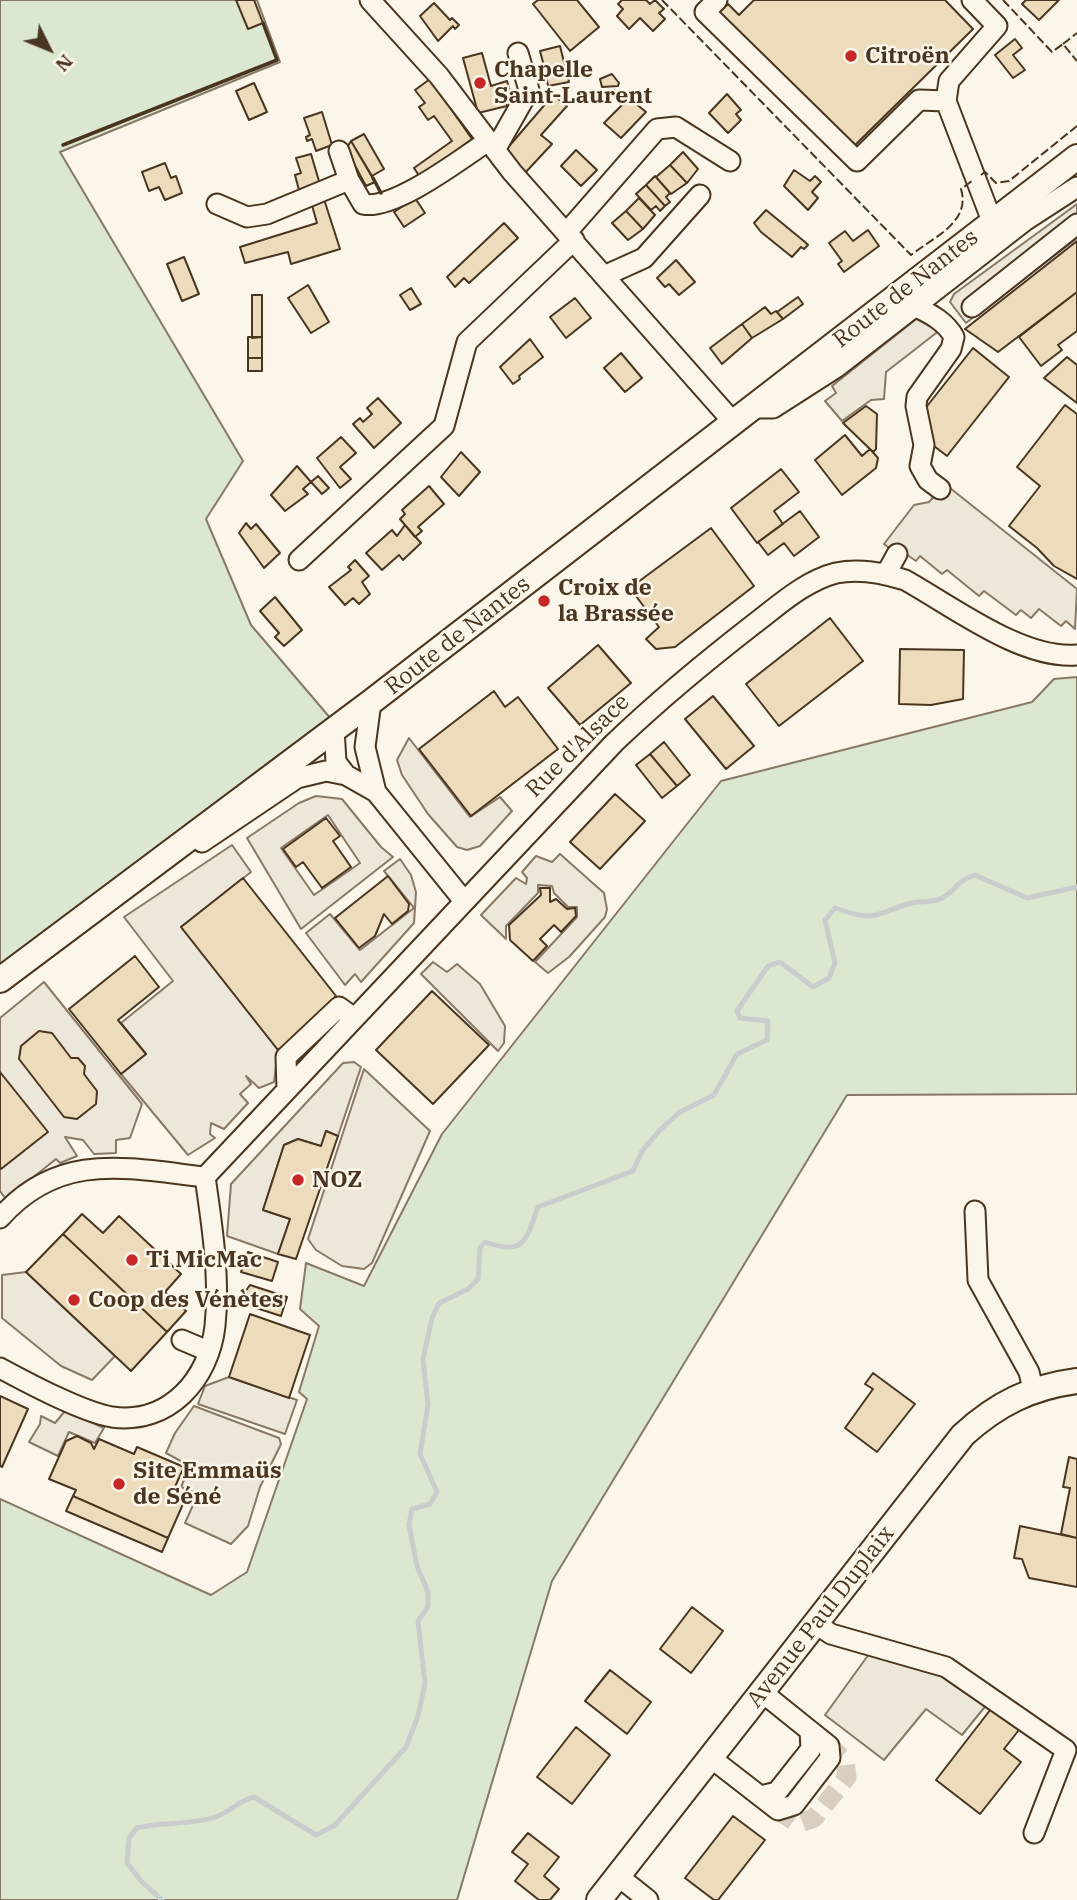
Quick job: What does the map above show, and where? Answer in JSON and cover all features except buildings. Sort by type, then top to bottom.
[{"type":"main road","name":"Route de Nantes","points":[[0,980],[371,702],[1077,157]]},
{"type":"main road","name":"Avenue Paul Duplaix","points":[[599,1900],[963,1435],[992,1410],[1033,1390],[1077,1381]]},
{"type":"street","points":[[370,0],[439,76],[492,146],[734,424]]},
{"type":"street","points":[[717,0],[705,12],[857,161],[919,100],[946,101]]},
{"type":"street","points":[[972,0],[997,26],[949,80],[946,101],[992,221]]},
{"type":"street","points":[[339,151],[349,180],[363,204],[375,207],[492,146],[529,90],[518,53]]},
{"type":"street","points":[[299,560],[444,426],[467,342],[571,236],[657,129],[676,127],[730,161]]},
{"type":"street","points":[[217,204],[247,217],[267,214],[349,180]]},
{"type":"street","points":[[754,408],[773,408],[838,367],[1027,220],[1077,187]]},
{"type":"street","points":[[604,276],[644,258],[700,195]]},
{"type":"street","points":[[972,307],[1077,224]]},
{"type":"street","points":[[916,307],[934,316],[949,328],[954,337],[951,349],[917,397],[916,406],[924,445],[920,466],[928,480],[940,489]]},
{"type":"street","points":[[886,573],[897,554]]},
{"type":"street","name":"Rue d'Alsace","points":[[205,1177],[614,743],[700,666],[798,590],[836,573],[861,570],[886,573],[905,580],[1014,641],[1049,653],[1077,655]]},
{"type":"street","points":[[371,702],[365,747],[376,792]]},
{"type":"street","points":[[334,729],[336,762],[346,775]]},
{"type":"street","points":[[123,886],[151,877],[297,778],[326,771],[346,775],[376,792],[464,901]]},
{"type":"street","points":[[0,1218],[29,1191],[75,1170],[99,1166],[205,1177],[216,1305],[215,1328],[193,1384],[180,1399],[145,1417],[109,1417],[0,1368]]},
{"type":"street","points":[[975,1211],[978,1280],[1029,1372],[1033,1390]]},
{"type":"street","points":[[181,1340],[208,1351]]},
{"type":"street","points":[[816,1625],[831,1634],[946,1667],[1066,1750],[1034,1833]]},
{"type":"street","points":[[711,1758],[778,1810],[794,1805],[831,1758],[829,1746],[763,1693]]},
{"type":"street","points":[[618,1876],[648,1900]]},
{"type":"green space","points":[[0,0],[257,0],[280,62],[60,152],[243,461],[206,519],[251,625],[343,733],[292,745],[0,968]]},
{"type":"green space","points":[[1077,677],[1077,1094],[847,1095],[552,1581],[457,1900],[0,1900],[0,1499],[211,1595],[247,1572],[307,1399],[299,1392],[319,1326],[300,1309],[306,1263],[364,1286],[442,1134],[721,781],[1032,702],[1054,679]]},
{"type":"shaded area","points":[[1077,204],[1077,238],[966,323],[950,302],[954,294]]},
{"type":"shaded area","points":[[920,316],[940,330],[886,372],[884,399],[871,400],[842,421],[825,401],[836,393],[832,386]]},
{"type":"shaded area","points":[[945,484],[1077,589],[1075,629],[1066,621],[1061,626],[1039,609],[1031,618],[1021,610],[1016,615],[984,591],[979,596],[947,570],[942,574],[920,556],[916,561],[906,554],[902,558],[884,544],[914,505],[929,502]]},
{"type":"shaded area","points":[[409,738],[470,817],[500,797],[512,811],[480,846],[467,850],[457,847],[428,814],[402,775],[397,760]]},
{"type":"shaded area","points":[[316,796],[342,799],[381,847],[393,857],[301,929],[247,838],[299,803]],"holes":[[[328,815],[360,863],[314,895],[281,848]]]},
{"type":"shaded area","points":[[232,845],[251,872],[181,927],[278,1050],[274,1082],[259,1088],[246,1076],[251,1084],[240,1094],[248,1103],[224,1129],[211,1123],[210,1134],[215,1138],[188,1155],[121,1074],[146,1054],[121,1023],[173,981],[124,917]]},
{"type":"shaded area","points":[[560,854],[604,893],[607,909],[605,917],[569,957],[548,973],[535,962],[577,917],[577,907],[568,907],[554,893],[552,886],[538,885],[538,893],[506,926],[506,939],[481,915],[516,878],[526,884],[527,878],[522,872],[536,856],[552,862]]},
{"type":"shaded area","points":[[400,859],[411,875],[416,892],[414,923],[361,982],[355,974],[345,985],[306,933],[330,914],[360,950],[414,908],[384,871]]},
{"type":"shaded area","points":[[433,962],[447,972],[457,964],[480,984],[505,1026],[504,1043],[498,1051],[421,974]]},
{"type":"shaded area","points":[[44,982],[142,1104],[130,1138],[116,1140],[116,1153],[94,1154],[83,1140],[65,1137],[77,1156],[60,1163],[56,1159],[6,1199],[0,1191],[0,1018]]},
{"type":"shaded area","points":[[354,1062],[361,1067],[338,1136],[326,1131],[321,1146],[298,1139],[284,1145],[263,1210],[290,1219],[278,1254],[227,1236],[231,1184],[343,1063]]},
{"type":"shaded area","points":[[364,1069],[430,1131],[372,1263],[364,1269],[342,1266],[316,1250],[308,1239]]},
{"type":"shaded area","points":[[26,1272],[115,1356],[92,1380],[61,1366],[2,1318],[2,1275]]},
{"type":"shaded area","points":[[229,1377],[297,1400],[285,1434],[198,1404],[205,1386]]},
{"type":"shaded area","points":[[194,1406],[279,1438],[281,1444],[260,1487],[248,1526],[231,1544],[185,1523],[198,1494],[181,1487],[190,1466],[166,1453],[175,1433]]},
{"type":"shaded area","points":[[65,1411],[104,1428],[95,1443],[69,1432],[58,1456],[29,1442],[40,1424],[41,1416],[55,1423]]},
{"type":"shaded area","points":[[869,1654],[945,1672],[988,1703],[962,1735],[926,1709],[884,1760],[825,1715]]},
{"type":"waterway","points":[[162,1900],[142,1882],[127,1863],[129,1838],[137,1828],[205,1820],[254,1797],[316,1835],[335,1825],[406,1747],[418,1716],[425,1683],[418,1621],[428,1607],[428,1592],[417,1566],[409,1525],[412,1509],[430,1504],[437,1492],[420,1454],[428,1405],[423,1359],[432,1318],[439,1303],[468,1289],[478,1279],[480,1248],[485,1242],[498,1246],[516,1246],[526,1237],[538,1207],[633,1171],[642,1151],[660,1130],[680,1112],[714,1095],[737,1054],[767,1040],[768,1021],[740,1018],[737,1011],[768,966],[780,962],[813,987],[829,978],[835,963],[825,920],[835,908],[858,915],[873,916],[912,903],[940,899],[975,875],[1027,898],[1077,887]]},
{"type":"tunnel","points":[[778,1810],[798,1824],[814,1818],[847,1777],[845,1760],[829,1746]]},
{"type":"fence","points":[[662,0],[911,255],[956,220],[963,201],[961,189],[972,181]]},
{"type":"fence","points":[[1003,0],[1052,52],[1063,44],[1077,61]]},
{"type":"fence","points":[[1063,44],[1077,33]]},
{"type":"fence","points":[[981,175],[985,172],[996,183],[1009,181],[1077,126]]},
{"type":"wall","points":[[63,145],[277,60],[263,23]]},
{"type":"wall","points":[[373,178],[381,193]]},
{"type":"place","name":"Citroën","points":[[851,56]]},
{"type":"place","name":"Chapelle Saint-Laurent","points":[[480,83]]},
{"type":"place","name":"Croix de la Brassée","points":[[544,601]]},
{"type":"place","name":"NOZ","points":[[298,1180]]},
{"type":"place","name":"Ti MicMac","points":[[132,1260]]},
{"type":"place","name":"Coop des Vénètes","points":[[74,1300]]},
{"type":"place","name":"Site Emmaüs de Séné","points":[[119,1484]]}]
